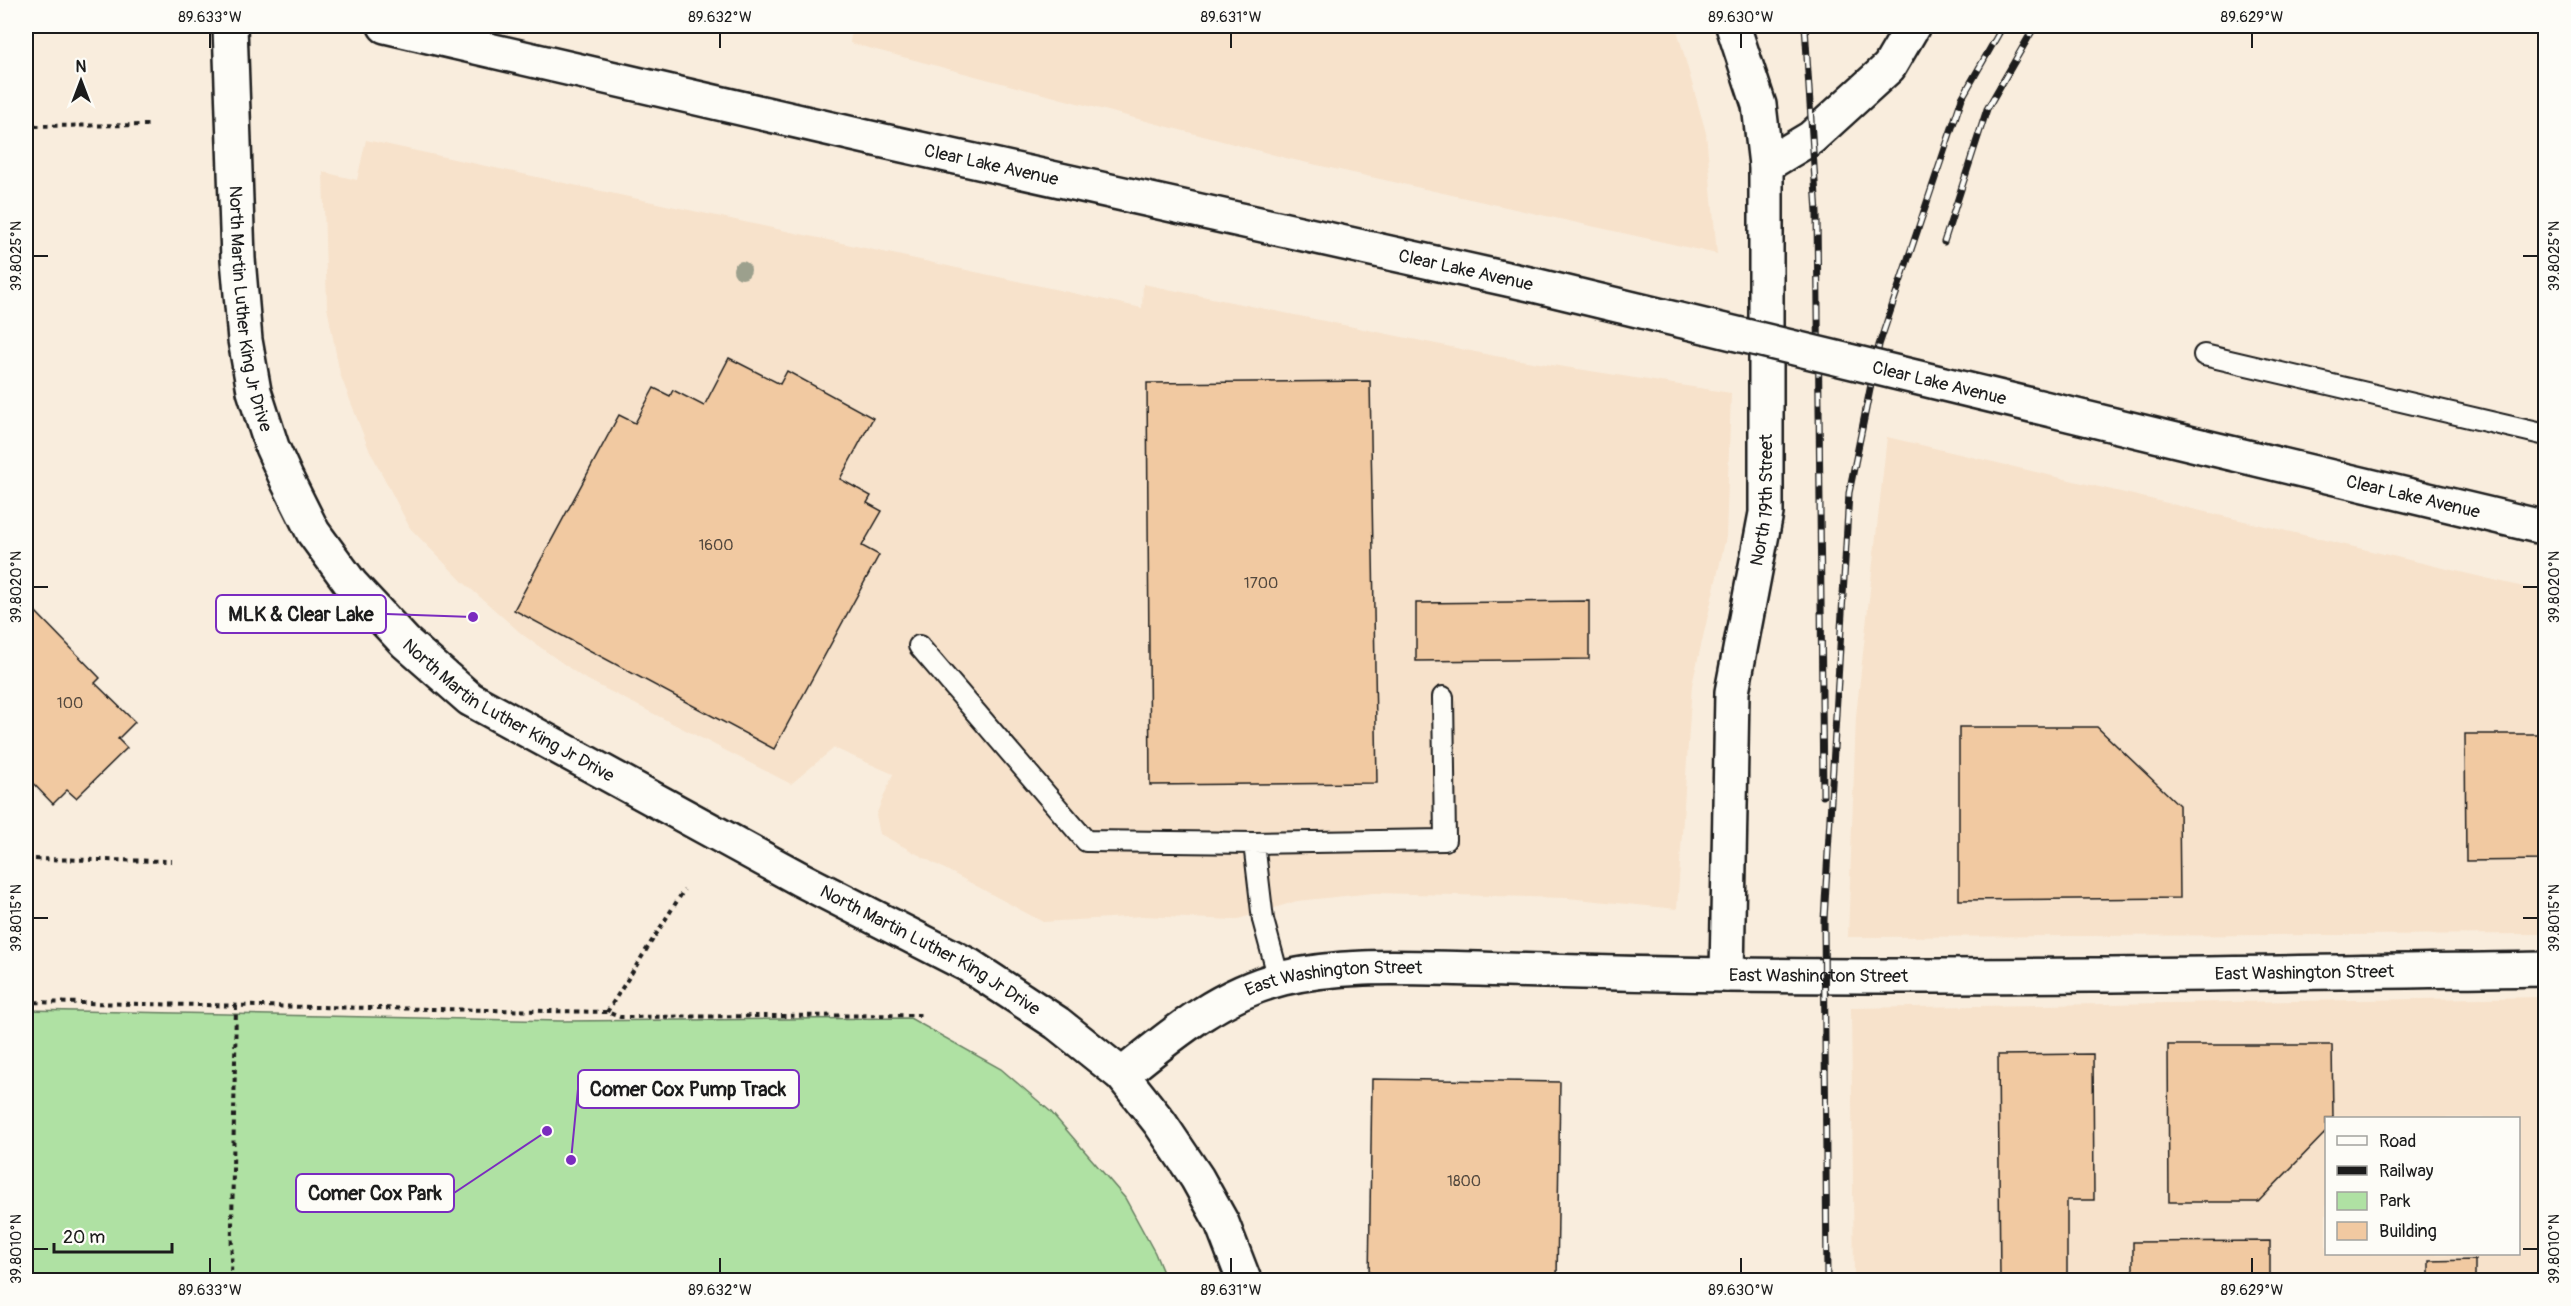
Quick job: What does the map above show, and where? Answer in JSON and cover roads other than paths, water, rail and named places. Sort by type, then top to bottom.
[{"type":"street","name":"North Martin Luther King Jr Drive","points":[[230,26],[238,259],[245,340],[254,391],[272,447],[297,501],[313,532],[351,584],[405,642],[470,699],[800,879],[970,966],[1057,1023],[1122,1075],[1160,1124],[1197,1178],[1222,1223],[1244,1281]]},
{"type":"street","name":"Clear Lake Avenue","points":[[385,26],[854,135],[1534,285],[2546,528]]},
{"type":"street","name":"North 19th Street","points":[[1727,975],[1732,692],[1766,513],[1766,165],[1759,105],[1733,26]]},
{"type":"street","points":[[1766,165],[1811,138],[1889,67],[1913,26]]},
{"type":"street","name":"East Washington Street","points":[[1122,1075],[1192,1019],[1237,993],[1279,979],[1327,969],[1382,967],[1727,975],[2000,976],[2546,969]]},
{"type":"lane","points":[[2205,355],[2546,435]]},
{"type":"lane","points":[[919,646],[1086,841],[1254,843],[1445,840],[1443,697]]},
{"type":"lane","points":[[1254,843],[1263,920],[1279,979]]},
{"type":"railway","points":[[1805,26],[1817,213],[1823,796]]},
{"type":"railway","points":[[1827,1280],[1824,920],[1849,493],[1879,345],[1962,98],[2003,26]]},
{"type":"railway","points":[[1944,242],[1987,109],[2035,26]]},
{"type":"place","name":"MLK & Clear Lake","points":[[473,617]]},
{"type":"place","name":"Comer Cox Park","points":[[547,1131]]},
{"type":"place","name":"Comer Cox Pump Track","points":[[571,1160]]}]
